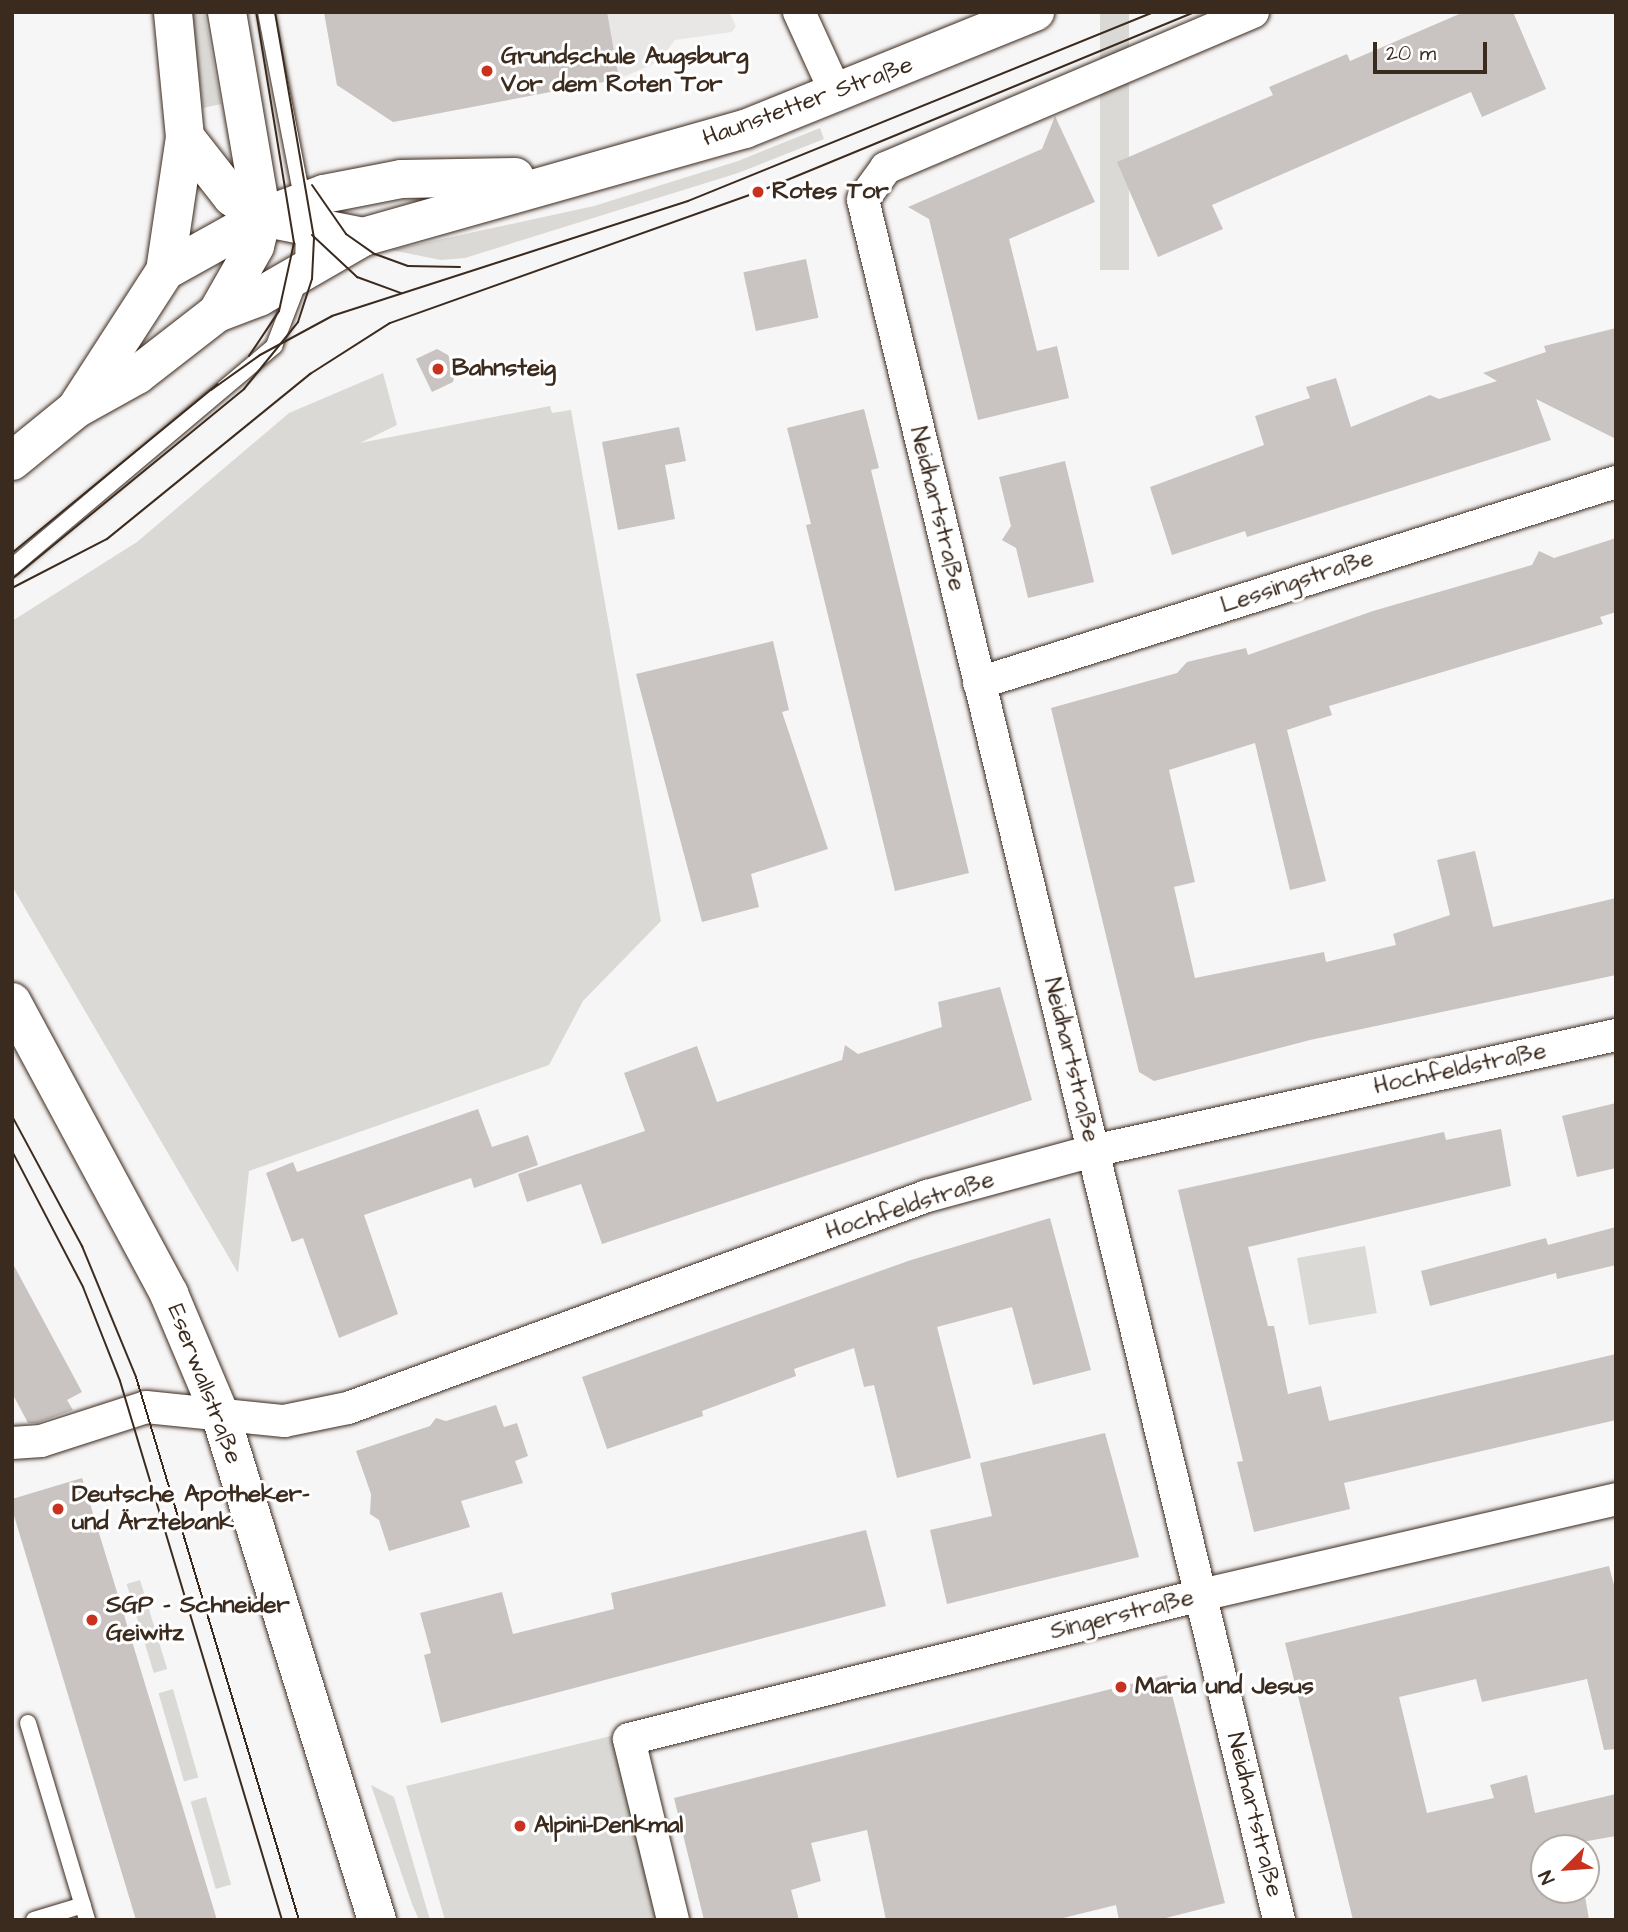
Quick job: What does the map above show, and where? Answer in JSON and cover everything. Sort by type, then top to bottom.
[{"type":"main road","points":[[76,409],[165,271],[185,137],[173,12]]},
{"type":"main road","points":[[12,461],[76,409],[137,375],[217,313],[255,246],[262,217],[227,12]]},
{"type":"main road","name":"Haunstetter Straße","points":[[217,313],[259,297],[363,237],[733,132],[837,95],[1035,12]]},
{"type":"main road","name":"Haunstetter Straße","points":[[185,137],[232,197],[262,217],[303,215],[401,180],[576,175]]},
{"type":"main road","name":"Haunstetter Straße","points":[[303,215],[363,237]]},
{"type":"main road","points":[[165,271],[262,217]]},
{"type":"main road","name":"Eserwallstraße","points":[[12,1002],[169,1294],[221,1418],[377,1920]]},
{"type":"street","points":[[799,12],[837,95]]},
{"type":"street","name":"Neidhartstraße","points":[[1253,12],[886,168],[863,200],[1279,1920]]},
{"type":"street","name":"Lessingstraße","points":[[979,683],[1616,482]]},
{"type":"street","name":"Hochfeldstraße","points":[[12,1443],[41,1441],[146,1407],[221,1418],[284,1421],[348,1408],[927,1196],[1093,1151],[1616,1035]]},
{"type":"street","name":"Singerstraße","points":[[673,1920],[629,1739],[1201,1595],[1616,1499]]},
{"type":"lane","points":[[12,566],[263,358],[289,316],[303,271],[303,215],[266,12]]},
{"type":"lane","points":[[28,1723],[85,1912],[34,1920]]},
{"type":"shaded area","points":[[191,12],[204,12],[221,104],[203,108]]},
{"type":"shaded area","name":"Grundschule Augsburg Vor dem Roten Tor","points":[[324,12],[729,12],[736,26],[732,32],[675,40],[658,62],[619,79],[393,122],[337,85]]},
{"type":"shaded area","points":[[1100,12],[1129,12],[1129,270],[1100,270]]},
{"type":"shaded area","points":[[820,128],[824,139],[738,173],[465,258],[441,260],[391,250],[594,206],[738,161]]},
{"type":"shaded area","points":[[383,373],[397,425],[360,443],[550,406],[552,413],[571,410],[661,921],[583,1001],[549,1065],[249,1171],[238,1273],[12,886],[12,621],[137,542],[289,413]]},
{"type":"shaded area","points":[[1365,1246],[1377,1313],[1309,1325],[1297,1258]]},
{"type":"shaded area","points":[[140,1580],[167,1669],[154,1673],[127,1584]]},
{"type":"shaded area","points":[[173,1689],[198,1777],[184,1782],[159,1693]]},
{"type":"shaded area","points":[[619,1734],[660,1920],[445,1920],[406,1786]]},
{"type":"shaded area","points":[[371,1785],[394,1797],[430,1920],[419,1920],[412,1904]]},
{"type":"shaded area","points":[[206,1797],[231,1884],[216,1889],[191,1801]]},
{"type":"building","name":"Grundschule Augsburg Vor dem Roten Tor","points":[[324,12],[607,12],[619,79],[393,122],[337,85]]},
{"type":"building","points":[[1464,12],[1513,12],[1546,89],[1482,117],[1471,92],[1406,120],[1212,205],[1223,229],[1158,257],[1117,162],[1273,95],[1269,87],[1347,54],[1350,61]]},
{"type":"building","points":[[1055,116],[1095,202],[1009,239],[1037,351],[1057,346],[1069,398],[978,420],[929,219],[908,207],[1042,149]]},
{"type":"building","points":[[806,259],[818,318],[756,331],[743,272]]},
{"type":"building","points":[[1616,328],[1616,439],[1536,399],[1551,440],[1247,537],[1245,531],[1172,555],[1150,487],[1264,445],[1255,416],[1310,398],[1306,387],[1336,378],[1351,427],[1430,395],[1439,399],[1497,381],[1483,373],[1546,352],[1544,346]]},
{"type":"building","name":"Bahnsteig","points":[[437,349],[448,355],[455,371],[453,382],[432,392],[416,359]]},
{"type":"building","points":[[864,409],[879,468],[871,470],[969,873],[895,891],[806,525],[811,524],[787,428]]},
{"type":"building","points":[[679,427],[686,461],[665,465],[675,519],[618,530],[602,442]]},
{"type":"building","points":[[1065,461],[1094,582],[1028,598],[1016,548],[1002,540],[1011,526],[999,477]]},
{"type":"building","points":[[1616,538],[1616,612],[1600,617],[1603,624],[1329,706],[1332,715],[1287,730],[1326,881],[1290,890],[1255,743],[1169,770],[1195,882],[1174,887],[1195,978],[1324,952],[1326,962],[1396,945],[1393,934],[1450,915],[1437,860],[1475,851],[1493,927],[1616,898],[1616,975],[1310,1040],[1154,1081],[1139,1072],[1051,708],[1177,673],[1187,662],[1246,648],[1248,655],[1373,611],[1532,565],[1539,551],[1554,558]]},
{"type":"building","points":[[773,641],[789,710],[782,712],[828,849],[751,874],[759,907],[702,922],[636,674]]},
{"type":"building","points":[[1000,987],[1032,1100],[602,1244],[581,1184],[527,1202],[518,1174],[645,1131],[624,1073],[697,1046],[717,1102],[842,1060],[845,1045],[858,1054],[942,1027],[938,1002]]},
{"type":"building","points":[[1616,1103],[1616,1168],[1577,1177],[1562,1116]]},
{"type":"building","points":[[478,1109],[492,1147],[528,1135],[538,1165],[474,1188],[471,1178],[364,1215],[398,1314],[339,1338],[303,1238],[292,1242],[266,1173],[293,1162],[297,1172]]},
{"type":"building","points":[[1501,1129],[1511,1186],[1248,1247],[1268,1326],[1274,1326],[1288,1394],[1321,1386],[1329,1421],[1616,1354],[1616,1420],[1344,1483],[1350,1509],[1254,1532],[1237,1462],[1243,1461],[1178,1190],[1444,1132],[1446,1140]]},
{"type":"building","points":[[1050,1218],[1091,1370],[1033,1385],[1012,1307],[937,1327],[971,1458],[897,1478],[874,1385],[864,1387],[854,1348],[794,1369],[796,1376],[702,1411],[703,1416],[607,1449],[582,1377],[911,1260]]},
{"type":"building","points":[[1616,1227],[1616,1265],[1557,1279],[1556,1273],[1430,1306],[1421,1271],[1546,1238],[1548,1245]]},
{"type":"building","points":[[12,1262],[82,1392],[67,1400],[73,1410],[37,1423],[28,1423],[12,1393]]},
{"type":"building","points":[[496,1405],[504,1427],[517,1423],[528,1456],[515,1461],[523,1483],[461,1501],[470,1527],[389,1551],[379,1520],[370,1514],[371,1494],[356,1451],[430,1426],[436,1418],[446,1421]]},
{"type":"building","points":[[1105,1433],[1139,1557],[947,1604],[930,1530],[992,1516],[980,1463]]},
{"type":"building","points":[[82,1478],[217,1920],[136,1920],[12,1509],[12,1499]]},
{"type":"building","points":[[866,1530],[886,1606],[441,1723],[424,1655],[431,1653],[420,1613],[502,1592],[513,1634],[614,1609],[611,1593]]},
{"type":"building","points":[[1609,1566],[1616,1593],[1616,1749],[1604,1750],[1587,1679],[1482,1702],[1476,1679],[1399,1697],[1427,1813],[1494,1798],[1490,1785],[1527,1775],[1535,1813],[1616,1794],[1616,1836],[1600,1839],[1600,1834],[1530,1834],[1530,1904],[1586,1904],[1589,1920],[1353,1920],[1285,1643]]},
{"type":"building","points":[[1167,1675],[1225,1903],[1158,1920],[1119,1920],[1116,1905],[1055,1920],[886,1920],[867,1830],[811,1843],[821,1881],[791,1890],[799,1920],[704,1920],[674,1798]]},
{"type":"tram line","points":[[249,356],[279,311],[294,243],[256,12]]},
{"type":"tram line","points":[[12,579],[244,389],[298,322],[312,279],[314,238],[275,12]]},
{"type":"tram line","points":[[211,390],[260,355],[332,316],[688,201],[1154,12]]},
{"type":"tram line","points":[[12,588],[107,539],[310,374],[390,323],[758,192],[1195,12]]},
{"type":"tram line","points":[[312,185],[346,234],[375,254],[408,266],[460,267]]},
{"type":"tram line","points":[[312,235],[357,277],[401,293]]},
{"type":"tram line","points":[[12,553],[218,384]]},
{"type":"tram line","points":[[12,1116],[82,1246],[136,1377],[299,1920]]},
{"type":"tram line","points":[[12,1151],[83,1287],[120,1381],[282,1920]]},
{"type":"place","name":"Grundschule Augsburg Vor dem Roten Tor","points":[[487,71]]},
{"type":"place","name":"Rotes Tor","points":[[758,192]]},
{"type":"place","name":"Bahnsteig","points":[[438,369]]},
{"type":"place","name":"Deutsche Apotheker- und Ärztebank","points":[[58,1509]]},
{"type":"place","name":"SGP - Schneider Geiwitz","points":[[92,1620]]},
{"type":"place","name":"Maria und Jesus","points":[[1121,1687]]},
{"type":"place","name":"Alpini-Denkmal","points":[[520,1826]]}]
